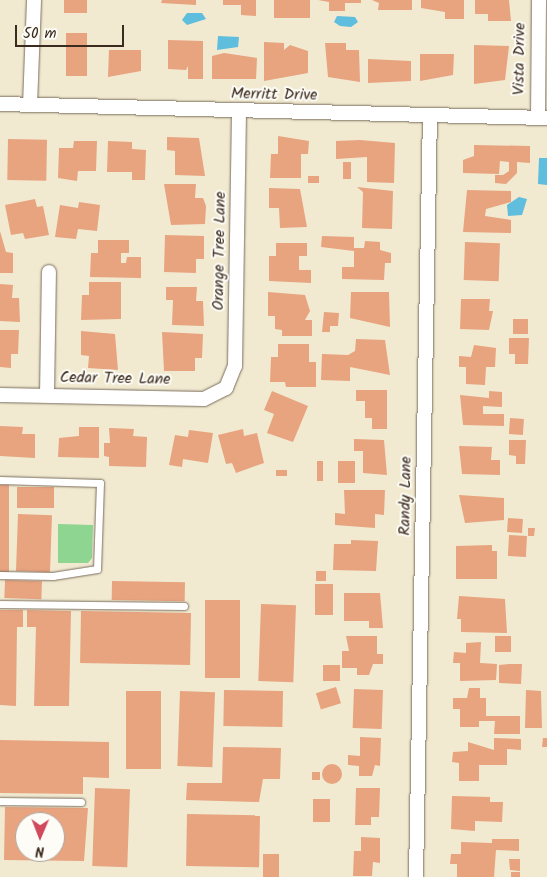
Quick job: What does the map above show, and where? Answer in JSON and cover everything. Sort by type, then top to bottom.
[{"type":"street","points":[[30,105],[34,0]]},
{"type":"street","name":"Vista Drive","points":[[538,0],[542,33],[542,118]]},
{"type":"street","name":"Merritt Drive","points":[[0,104],[239,112],[542,118]]},
{"type":"street","name":"Orange Tree Lane","points":[[226,388],[235,366],[239,112]]},
{"type":"street","name":"Randy Lane","points":[[416,877],[430,116]]},
{"type":"street","points":[[47,395],[48,272]]},
{"type":"street","name":"Cedar Tree Lane","points":[[0,395],[204,399],[226,388]]},
{"type":"lane","points":[[0,480],[100,482],[97,569],[53,576],[0,575]]},
{"type":"lane","points":[[0,604],[184,606]]},
{"type":"lane","points":[[0,800],[81,802]]},
{"type":"green space","points":[[58,524],[93,525],[92,558],[88,563],[58,563]]},
{"type":"water","points":[[187,13],[202,13],[206,19],[187,25],[182,20]]},
{"type":"water","points":[[337,16],[355,17],[358,22],[351,27],[340,26],[334,22]]},
{"type":"water","points":[[218,36],[239,37],[238,47],[217,50]]},
{"type":"water","points":[[539,158],[547,158],[547,185],[538,184]]},
{"type":"water","points":[[519,197],[527,199],[522,215],[508,216],[507,205]]},
{"type":"building","points":[[64,0],[87,0],[87,13],[64,13]]},
{"type":"building","points":[[162,0],[196,0],[196,5],[161,3]]},
{"type":"building","points":[[223,0],[256,0],[256,16],[241,15],[241,5],[223,5]]},
{"type":"building","points":[[274,0],[310,0],[310,18],[274,18]]},
{"type":"building","points":[[318,0],[361,0],[361,3],[345,3],[345,11],[329,11],[329,2]]},
{"type":"building","points":[[372,0],[412,0],[412,10],[378,10],[379,3]]},
{"type":"building","points":[[421,0],[464,0],[464,19],[445,19],[445,12],[421,8]]},
{"type":"building","points":[[475,0],[509,0],[511,21],[488,21],[488,14],[475,14]]},
{"type":"building","points":[[66,33],[87,33],[87,76],[66,76]]},
{"type":"building","points":[[168,40],[203,41],[203,79],[188,79],[188,66],[186,70],[168,69]]},
{"type":"building","points":[[264,42],[284,43],[284,50],[290,45],[308,51],[308,73],[264,81]]},
{"type":"building","points":[[325,43],[346,43],[346,50],[359,50],[360,82],[328,77]]},
{"type":"building","points":[[474,45],[509,46],[505,80],[474,84]]},
{"type":"building","points":[[109,50],[141,50],[141,71],[108,77]]},
{"type":"building","points":[[224,53],[257,58],[256,79],[212,79],[212,56]]},
{"type":"building","points":[[420,54],[454,54],[453,75],[420,81]]},
{"type":"building","points":[[368,59],[411,61],[411,81],[368,83]]},
{"type":"building","points":[[278,136],[309,141],[308,154],[301,154],[301,178],[270,178],[271,154],[278,154]]},
{"type":"building","points":[[167,137],[199,138],[205,176],[175,175],[175,151],[167,150]]},
{"type":"building","points":[[8,139],[47,140],[46,181],[7,180]]},
{"type":"building","points":[[360,140],[395,143],[394,183],[367,182],[367,157],[336,159],[336,141]]},
{"type":"building","points":[[74,141],[97,141],[96,171],[78,171],[77,181],[58,178],[59,148],[73,148]]},
{"type":"building","points":[[108,141],[132,142],[132,149],[146,150],[145,180],[132,180],[132,172],[107,172]]},
{"type":"building","points":[[474,145],[530,146],[530,163],[517,162],[517,173],[506,184],[495,183],[495,175],[503,175],[509,171],[509,162],[500,161],[499,174],[463,173],[463,160],[474,156]]},
{"type":"building","points":[[343,162],[351,162],[351,179],[343,179]]},
{"type":"building","points":[[308,176],[319,176],[319,183],[308,183]]},
{"type":"building","points":[[164,184],[196,184],[195,198],[203,198],[206,206],[205,224],[171,225]]},
{"type":"building","points":[[357,187],[393,191],[392,229],[362,228],[363,192]]},
{"type":"building","points":[[269,188],[300,189],[307,227],[280,228],[279,208],[269,208]]},
{"type":"building","points":[[467,190],[511,191],[511,202],[486,209],[485,216],[511,220],[511,233],[463,232]]},
{"type":"building","points":[[35,199],[37,207],[43,206],[49,235],[25,239],[23,233],[11,235],[5,205]]},
{"type":"building","points":[[79,202],[100,205],[97,231],[78,229],[76,239],[55,237],[60,205],[78,208]]},
{"type":"building","points":[[0,231],[6,252],[13,253],[13,273],[0,273]]},
{"type":"building","points":[[165,235],[204,236],[204,259],[196,259],[196,273],[164,272]]},
{"type":"building","points":[[322,236],[354,237],[354,248],[364,248],[365,241],[380,242],[380,250],[391,253],[391,263],[385,263],[384,280],[342,279],[342,267],[354,267],[354,251],[321,247]]},
{"type":"building","points":[[98,240],[129,240],[129,253],[121,253],[121,263],[126,263],[127,257],[141,257],[141,278],[90,277],[91,253],[98,253]]},
{"type":"building","points":[[465,242],[500,243],[499,281],[464,280]]},
{"type":"building","points":[[276,243],[307,243],[307,256],[299,256],[299,270],[311,270],[311,283],[269,281],[269,256],[276,256]]},
{"type":"building","points":[[89,282],[121,282],[121,319],[81,320],[82,295],[89,295]]},
{"type":"building","points":[[0,284],[13,285],[12,298],[19,298],[20,322],[0,321]]},
{"type":"building","points":[[166,287],[197,287],[196,301],[203,301],[204,326],[172,325],[173,300],[166,300]]},
{"type":"building","points":[[268,292],[305,295],[310,311],[305,320],[312,320],[312,336],[282,336],[282,330],[275,329],[275,316],[268,316]]},
{"type":"building","points":[[351,292],[389,292],[390,327],[350,318]]},
{"type":"building","points":[[461,299],[490,299],[489,311],[493,311],[489,330],[460,329]]},
{"type":"building","points":[[324,312],[339,313],[338,326],[330,326],[330,332],[322,332]]},
{"type":"building","points":[[513,319],[528,319],[528,334],[513,334]]},
{"type":"building","points":[[0,330],[19,330],[18,354],[11,354],[11,368],[0,367]]},
{"type":"building","points":[[81,331],[115,334],[118,370],[88,368],[89,356],[81,355]]},
{"type":"building","points":[[162,332],[203,334],[202,358],[195,358],[195,371],[164,371]]},
{"type":"building","points":[[509,338],[529,338],[528,364],[515,364],[515,354],[509,354]]},
{"type":"building","points":[[356,339],[385,340],[390,375],[350,367],[350,381],[321,380],[322,354],[348,355],[355,351]]},
{"type":"building","points":[[278,344],[309,344],[309,362],[316,362],[316,387],[286,387],[285,382],[270,382],[271,357],[278,357]]},
{"type":"building","points":[[474,345],[496,348],[495,367],[486,367],[485,385],[466,384],[466,367],[459,367],[459,356],[471,357]]},
{"type":"building","points":[[356,390],[387,390],[387,429],[372,429],[372,418],[365,418],[365,401],[356,401]]},
{"type":"building","points":[[272,391],[308,406],[293,442],[267,433],[274,414],[264,410]]},
{"type":"building","points":[[489,391],[502,392],[502,407],[483,406],[483,414],[504,414],[504,426],[463,425],[460,395],[489,398]]},
{"type":"building","points":[[510,418],[524,419],[523,435],[509,434]]},
{"type":"building","points":[[0,426],[23,427],[22,434],[35,434],[35,458],[0,456]]},
{"type":"building","points":[[79,427],[99,427],[99,458],[58,457],[59,438],[79,436]]},
{"type":"building","points":[[109,428],[134,429],[133,436],[147,437],[146,467],[109,466],[109,457],[104,456],[104,443],[110,443]]},
{"type":"building","points":[[243,429],[244,436],[257,433],[264,463],[236,473],[232,463],[226,464],[218,435]]},
{"type":"building","points":[[189,430],[213,433],[208,463],[183,459],[182,467],[169,465],[175,435],[188,437]]},
{"type":"building","points":[[354,439],[384,440],[387,475],[363,473],[363,451],[354,451]]},
{"type":"building","points":[[509,440],[526,440],[525,464],[516,464],[516,456],[509,455]]},
{"type":"building","points":[[459,446],[492,447],[491,460],[500,460],[500,475],[462,474]]},
{"type":"building","points":[[317,461],[323,461],[323,481],[317,481]]},
{"type":"building","points":[[338,461],[355,461],[355,483],[338,483]]},
{"type":"building","points":[[276,470],[287,470],[287,476],[276,476]]},
{"type":"building","points":[[0,485],[9,485],[9,572],[0,572]]},
{"type":"building","points":[[17,487],[54,487],[54,508],[17,508]]},
{"type":"building","points":[[344,490],[385,490],[384,515],[375,514],[375,528],[335,525],[335,513],[345,514]]},
{"type":"building","points":[[459,495],[504,498],[504,520],[465,523]]},
{"type":"building","points":[[18,514],[52,515],[50,572],[16,571]]},
{"type":"building","points":[[508,518],[523,519],[522,533],[507,532]]},
{"type":"building","points":[[528,528],[535,528],[534,536],[528,536]]},
{"type":"building","points":[[509,535],[527,536],[526,557],[508,556]]},
{"type":"building","points":[[351,540],[378,541],[376,571],[333,570],[334,544],[351,544]]},
{"type":"building","points":[[492,545],[492,551],[497,551],[497,579],[456,579],[456,546]]},
{"type":"building","points":[[316,571],[326,571],[326,581],[316,581]]},
{"type":"building","points":[[5,580],[42,581],[41,599],[4,598]]},
{"type":"building","points":[[112,581],[185,582],[185,601],[112,600]]},
{"type":"building","points":[[315,584],[333,584],[333,615],[315,615]]},
{"type":"building","points":[[344,593],[380,593],[383,628],[369,628],[369,621],[344,621]]},
{"type":"building","points":[[459,596],[505,599],[507,633],[461,632],[461,619],[457,619]]},
{"type":"building","points":[[205,600],[240,600],[240,678],[205,678]]},
{"type":"building","points":[[261,604],[296,605],[293,682],[258,681]]},
{"type":"building","points":[[0,610],[23,610],[23,627],[17,627],[16,706],[0,705]]},
{"type":"building","points":[[27,610],[71,611],[69,706],[34,706],[36,627],[27,627]]},
{"type":"building","points":[[81,611],[191,613],[190,665],[80,663]]},
{"type":"building","points":[[346,636],[377,636],[377,654],[383,654],[383,664],[373,664],[369,675],[357,675],[357,668],[342,668],[342,651],[349,651]]},
{"type":"building","points":[[495,636],[511,636],[511,652],[495,652]]},
{"type":"building","points":[[481,642],[480,663],[497,664],[496,680],[460,681],[460,663],[453,663],[454,652],[466,653],[466,643]]},
{"type":"building","points":[[522,664],[521,684],[499,683],[499,665]]},
{"type":"building","points":[[323,665],[340,665],[340,681],[323,681]]},
{"type":"building","points":[[336,687],[341,703],[321,709],[316,693]]},
{"type":"building","points":[[469,688],[480,688],[480,698],[486,698],[486,716],[520,716],[520,734],[494,734],[495,721],[479,721],[479,727],[460,727],[460,709],[453,709],[453,698],[467,698]]},
{"type":"building","points":[[354,689],[383,690],[382,729],[353,728]]},
{"type":"building","points":[[224,690],[283,691],[282,727],[223,726]]},
{"type":"building","points":[[526,690],[541,691],[542,728],[525,728]]},
{"type":"building","points":[[126,691],[161,691],[161,769],[126,769]]},
{"type":"building","points":[[180,691],[215,692],[212,767],[177,766]]},
{"type":"building","points":[[360,737],[381,738],[380,766],[375,765],[372,776],[359,776],[359,766],[348,765],[348,755],[360,756]]},
{"type":"building","points":[[494,738],[521,739],[521,750],[507,749],[507,765],[479,765],[479,781],[459,781],[459,763],[452,762],[453,752],[468,751],[468,742],[494,750]]},
{"type":"building","points":[[543,738],[547,738],[547,747],[542,747]]},
{"type":"building","points":[[0,740],[109,742],[109,778],[83,777],[83,794],[0,793]]},
{"type":"building","points":[[223,747],[281,748],[280,779],[263,779],[259,802],[186,800],[187,783],[222,783]]},
{"type":"building","points":[[332,764],[339,767],[342,774],[339,781],[332,784],[325,781],[322,774],[325,767]]},
{"type":"building","points":[[312,772],[320,772],[320,780],[312,780]]},
{"type":"building","points":[[95,788],[130,789],[127,867],[92,866]]},
{"type":"building","points":[[356,788],[380,788],[379,817],[371,817],[371,825],[355,825]]},
{"type":"building","points":[[452,796],[490,797],[490,802],[503,802],[502,822],[475,821],[475,831],[451,829]]},
{"type":"building","points":[[313,799],[330,799],[330,822],[313,822]]},
{"type":"building","points":[[5,807],[88,808],[84,861],[65,861],[65,812],[15,812],[15,860],[4,860]]},
{"type":"building","points":[[187,814],[260,815],[259,867],[186,866]]},
{"type":"building","points":[[361,837],[380,838],[380,863],[373,862],[372,876],[353,876],[354,851],[361,851]]},
{"type":"building","points":[[492,839],[519,839],[519,851],[496,850],[494,877],[457,877],[457,864],[450,864],[451,854],[461,854],[461,842],[492,843]]},
{"type":"building","points":[[263,854],[279,854],[279,877],[263,877]]},
{"type":"building","points":[[509,859],[520,859],[520,871],[510,870]]},
{"type":"building","points":[[511,872],[520,872],[520,877],[511,877]]}]
